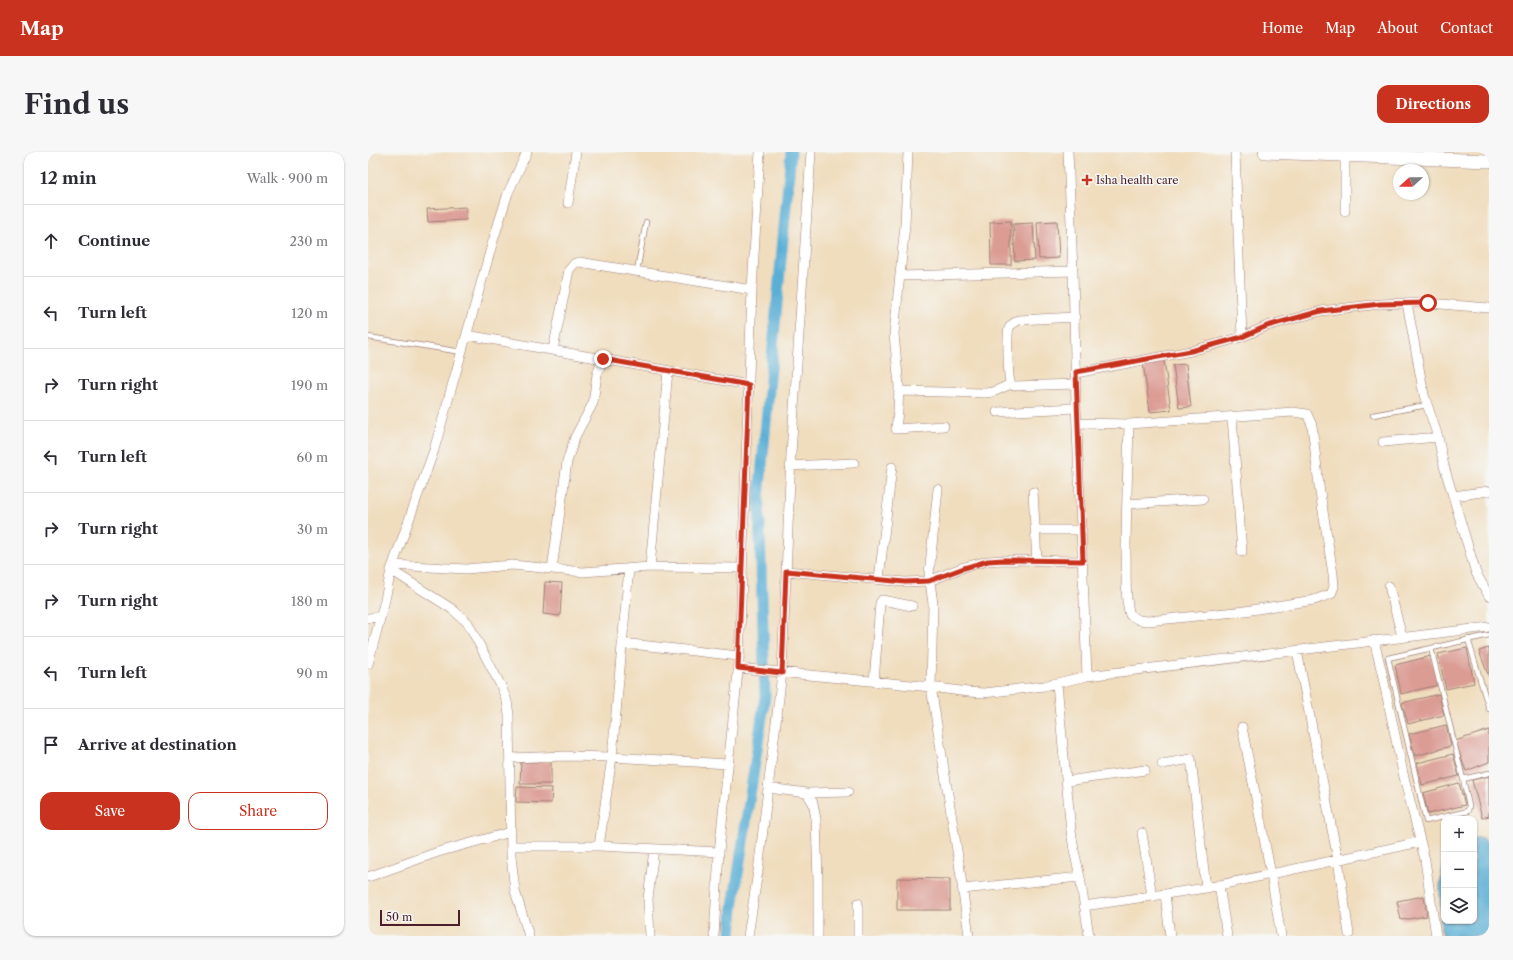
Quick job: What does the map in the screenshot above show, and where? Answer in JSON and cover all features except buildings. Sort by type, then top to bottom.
[{"type":"street","points":[[368,664],[392,568],[434,450],[508,193],[526,152]]},
{"type":"street","points":[[568,203],[576,152]]},
{"type":"street","points":[[714,936],[719,852],[739,656],[752,290],[760,152]]},
{"type":"street","points":[[748,936],[768,788],[779,673],[786,571],[790,466],[810,152]]},
{"type":"street","points":[[908,152],[906,225],[894,334],[899,391],[896,429],[944,426]]},
{"type":"street","points":[[1068,152],[1073,271],[1076,408],[1087,676]]},
{"type":"street","points":[[1235,152],[1242,337]]},
{"type":"street","points":[[1265,152],[1489,161]]},
{"type":"street","points":[[1344,211],[1345,155]]},
{"type":"street","points":[[553,350],[569,270],[575,263],[579,262],[752,290]]},
{"type":"street","points":[[901,276],[1073,271]]},
{"type":"street","points":[[1407,303],[1427,405],[1438,437],[1444,466],[1476,573],[1489,596]]},
{"type":"street","points":[[1076,372],[1191,351],[1242,337],[1267,326],[1321,311],[1380,304],[1407,303],[1428,303],[1489,308]]},
{"type":"street","points":[[1011,384],[1009,377],[1009,328],[1019,320],[1074,317]]},
{"type":"street","points":[[466,335],[749,385]]},
{"type":"street","points":[[552,569],[567,462],[575,437],[593,403],[597,374],[603,359]]},
{"type":"street","points":[[650,567],[668,371]]},
{"type":"street","points":[[899,391],[986,393],[1011,384],[1014,386],[1076,384]]},
{"type":"street","points":[[997,412],[1076,408]]},
{"type":"street","points":[[1077,423],[1129,424],[1293,412],[1307,414],[1310,419],[1333,574],[1334,587],[1331,594],[1314,600],[1235,612],[1148,621],[1134,619],[1130,615],[1127,607],[1129,424]]},
{"type":"street","points":[[1232,417],[1242,552]]},
{"type":"street","points":[[1383,442],[1438,437]]},
{"type":"street","points":[[790,466],[854,463]]},
{"type":"street","points":[[879,579],[892,467]]},
{"type":"street","points":[[938,489],[929,581],[933,604],[931,687],[969,936]]},
{"type":"street","points":[[1453,496],[1489,491]]},
{"type":"street","points":[[1033,492],[1037,561]]},
{"type":"street","points":[[1127,504],[1203,499]]},
{"type":"street","points":[[1035,530],[1082,530]]},
{"type":"street","points":[[786,571],[905,582],[929,581],[988,561],[1083,561]]},
{"type":"street","points":[[392,568],[466,569],[512,565],[583,572],[650,567],[742,568]]},
{"type":"street","points":[[392,568],[452,609],[468,623],[501,686],[507,701],[509,715],[511,846],[515,891],[529,936]]},
{"type":"street","points":[[599,846],[612,757],[629,568]]},
{"type":"street","points":[[1389,586],[1402,637]]},
{"type":"street","points":[[874,682],[880,603],[882,600],[912,606]]},
{"type":"street","points":[[368,618],[380,617]]},
{"type":"street","points":[[738,668],[984,693],[1057,684],[1087,676],[1489,627]]},
{"type":"street","points":[[1374,640],[1428,875],[1436,936]]},
{"type":"street","points":[[622,643],[739,656]]},
{"type":"street","points":[[1297,651],[1338,860],[1349,935],[1339,936]]},
{"type":"street","points":[[1057,684],[1074,850],[1080,877],[1089,936]]},
{"type":"street","points":[[1242,727],[1271,874],[1281,936]]},
{"type":"street","points":[[510,758],[566,756],[612,757],[728,764]]},
{"type":"street","points":[[1162,764],[1191,758],[1206,888]]},
{"type":"street","points":[[1067,781],[1145,770]]},
{"type":"street","points":[[768,788],[807,793],[848,792]]},
{"type":"street","points":[[807,793],[813,803],[816,819],[818,936]]},
{"type":"street","points":[[368,877],[438,852],[511,832]]},
{"type":"street","points":[[1142,833],[1152,896]]},
{"type":"street","points":[[1084,906],[1206,888],[1420,842]]},
{"type":"street","points":[[511,846],[599,846],[719,852]]},
{"type":"street","points":[[650,936],[648,899],[654,849]]},
{"type":"street","points":[[963,889],[1080,877]]},
{"type":"street","points":[[1219,885],[1227,936]]},
{"type":"street","points":[[1165,894],[1170,936]]},
{"type":"street","points":[[858,903],[858,936]]},
{"type":"lane","points":[[637,271],[646,222]]},
{"type":"lane","points":[[368,337],[462,352]]},
{"type":"lane","points":[[1373,415],[1427,405]]},
{"type":"lane","points":[[1431,648],[1469,806],[1468,811],[1426,821],[1388,658],[1468,639],[1489,635]]},
{"type":"lane","points":[[1468,639],[1489,708]]},
{"type":"lane","points":[[1463,779],[1489,773]]},
{"type":"water","points":[[1477,838],[1484,838],[1489,844],[1489,936],[1443,936],[1441,929],[1440,886],[1441,880],[1441,924],[1477,924]]},
{"type":"waterway","points":[[731,936],[733,907],[765,697],[759,498],[791,152]]},
{"type":"place","name":"Isha health care","points":[[1087,180]]},
{"type":"route","points":[[603,359],[749,385],[738,668],[782,673],[786,571],[905,582],[929,581],[988,561],[1083,561],[1076,372],[1191,351],[1242,337],[1267,326],[1321,311],[1380,304],[1428,303]]}]
